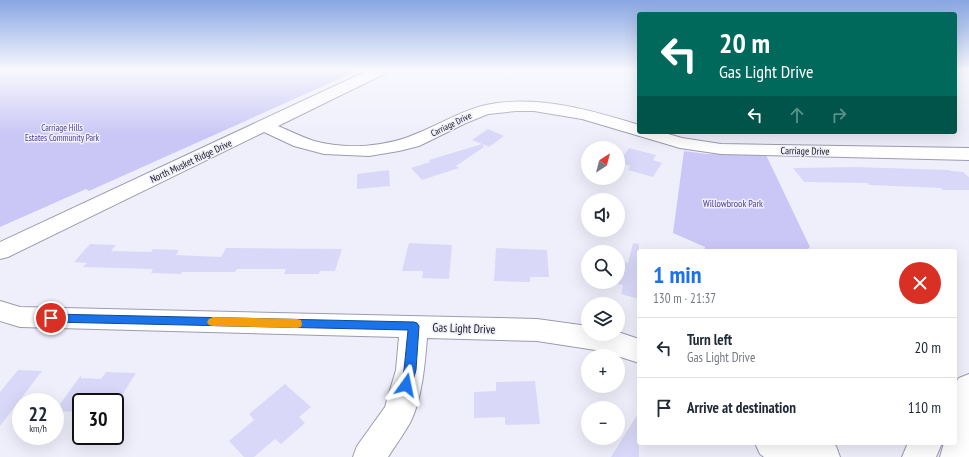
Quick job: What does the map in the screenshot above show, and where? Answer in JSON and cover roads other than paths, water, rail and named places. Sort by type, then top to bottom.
[{"type":"street","name":"North Musket Ridge Drive","points":[[0,251],[337,91]]},
{"type":"street","name":"Carriage Drive","points":[[265,126],[313,147],[334,150],[373,150],[396,146],[423,138],[471,114],[496,108],[526,106],[570,110],[637,130]]},
{"type":"street","name":"Carriage Drive","points":[[649,134],[680,143],[721,149],[969,154]]},
{"type":"street","name":"Gas Light Drive","points":[[0,311],[20,317],[537,330],[618,343],[637,350]]},
{"type":"street","points":[[368,457],[399,413],[410,370],[414,326]]},
{"type":"street","points":[[956,457],[960,445],[961,402]]},
{"type":"street","points":[[774,445],[790,457]]},
{"type":"street","points":[[806,445],[824,457]]},
{"type":"street","points":[[918,457],[925,445]]},
{"type":"park label","name":"Carriage Hills Estates Community Park","points":[[62,132]]},
{"type":"park label","name":"Willowbrook Park","points":[[733,203]]}]
